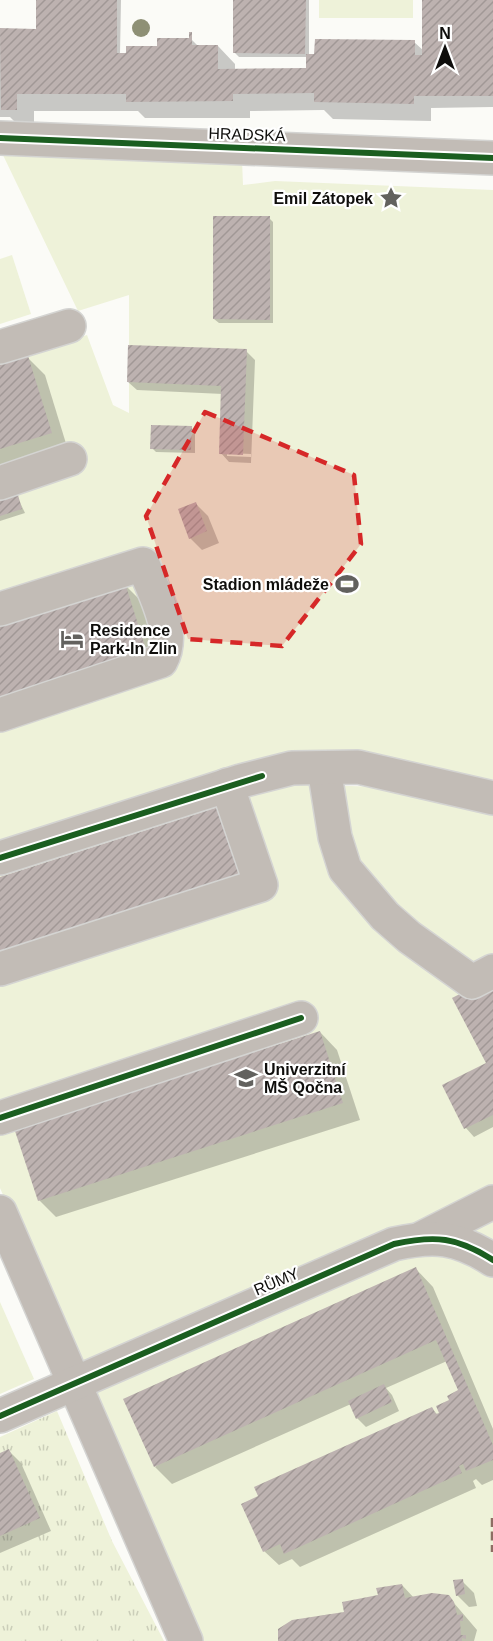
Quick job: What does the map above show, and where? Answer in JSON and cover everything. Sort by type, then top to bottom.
[{"type":"street","name":"HRADSKÁ","points":[[0,138],[493,158]]},
{"type":"street","points":[[0,347],[69,326]]},
{"type":"street","points":[[0,483],[70,459]]},
{"type":"street","points":[[0,609],[143,564],[168,634],[168,649],[161,662],[0,715]]},
{"type":"street","points":[[0,858],[227,785],[292,768],[358,767],[493,798]]},
{"type":"street","points":[[324,768],[335,837],[345,869],[385,916],[409,937],[472,982],[493,971]]},
{"type":"street","points":[[0,969],[261,885],[227,785]]},
{"type":"street","points":[[0,1118],[301,1018]]},
{"type":"street","points":[[422,1238],[493,1202]]},
{"type":"street","points":[[0,1212],[186,1641]]},
{"type":"street","name":"RŮMY","points":[[0,1416],[394,1244],[422,1238],[445,1238],[466,1245],[493,1260]]},
{"type":"highlighted area","points":[[205,412],[354,475],[361,544],[282,646],[188,639],[146,516]]},
{"type":"green space","points":[[319,0],[413,0],[413,18],[319,18]]},
{"type":"green space","points":[[2,153],[242,160],[243,185],[275,181],[493,190],[493,789],[366,758],[291,784],[410,788],[493,809],[493,1641],[196,1641],[0,1188],[0,362],[87,335],[113,405],[129,413],[129,295],[78,311]]},
{"type":"green space","points":[[12,255],[31,314],[0,324],[0,259]]},
{"type":"green space","points":[[0,1302],[34,1379],[0,1394]]},
{"type":"green space","points":[[57,1411],[112,1541],[164,1641],[0,1641],[0,1437]]},
{"type":"building","points":[[36,0],[117,0],[117,53],[126,53],[126,46],[157,46],[157,38],[189,38],[189,32],[192,32],[192,45],[218,45],[218,69],[306,68],[306,54],[314,54],[315,39],[415,40],[415,55],[422,55],[422,0],[493,0],[493,96],[414,96],[414,104],[314,102],[314,93],[233,94],[233,101],[126,102],[126,94],[17,94],[17,110],[1,110],[0,28],[36,29]]},
{"type":"building","points":[[233,0],[306,0],[305,54],[233,53]]},
{"type":"building","points":[[213,216],[270,216],[270,320],[213,319]]},
{"type":"building","points":[[128,345],[247,349],[243,455],[219,454],[221,386],[127,382]]},
{"type":"building","points":[[28,356],[52,433],[0,449],[0,365]]},
{"type":"building","points":[[151,425],[192,426],[191,450],[150,449]]},
{"type":"building","points":[[18,495],[22,509],[0,516],[0,500]]},
{"type":"building","points":[[196,502],[207,531],[189,539],[178,509]]},
{"type":"building","name":"Residence Park-In Zlin","points":[[125,583],[148,656],[0,703],[0,623]]},
{"type":"building","points":[[224,805],[247,877],[0,956],[0,877]]},
{"type":"building","points":[[493,977],[493,1115],[464,1129],[442,1085],[486,1063],[452,998]]},
{"type":"building","points":[[320,1031],[343,1103],[38,1201],[14,1128]]},
{"type":"building","points":[[416,1267],[493,1445],[493,1460],[466,1471],[463,1464],[459,1466],[462,1473],[284,1554],[280,1544],[263,1552],[241,1504],[258,1496],[254,1487],[432,1407],[436,1414],[439,1413],[436,1406],[449,1400],[447,1396],[458,1390],[436,1340],[154,1467],[123,1399]]},
{"type":"building","points":[[384,1384],[392,1402],[356,1419],[348,1401]]},
{"type":"building","points":[[9,1449],[40,1518],[0,1536],[0,1453]]},
{"type":"building","points":[[463,1579],[465,1594],[456,1596],[453,1580]]},
{"type":"building","points":[[402,1584],[405,1598],[432,1593],[449,1595],[454,1602],[457,1615],[463,1614],[463,1621],[460,1621],[461,1635],[466,1635],[466,1639],[462,1638],[462,1641],[278,1641],[278,1629],[292,1620],[344,1612],[342,1602],[378,1595],[376,1588]]},
{"type":"marked path","points":[[493,1518],[493,1552]]},
{"type":"cycle path","points":[[0,138],[493,158]]},
{"type":"cycle path","points":[[0,858],[262,776]]},
{"type":"cycle path","points":[[0,1118],[301,1018]]},
{"type":"cycle path","points":[[0,1416],[394,1244],[422,1239],[445,1240],[457,1242],[493,1260]]},
{"type":"place","name":"Emil Zátopek","points":[[391,198]]},
{"type":"place","name":"Stadion mládeže","points":[[347,584]]},
{"type":"place","name":"Residence Park-In Zlin","points":[[72,639]]},
{"type":"place","name":"Univerzitní MŠ Qočna","points":[[246,1078]]}]
